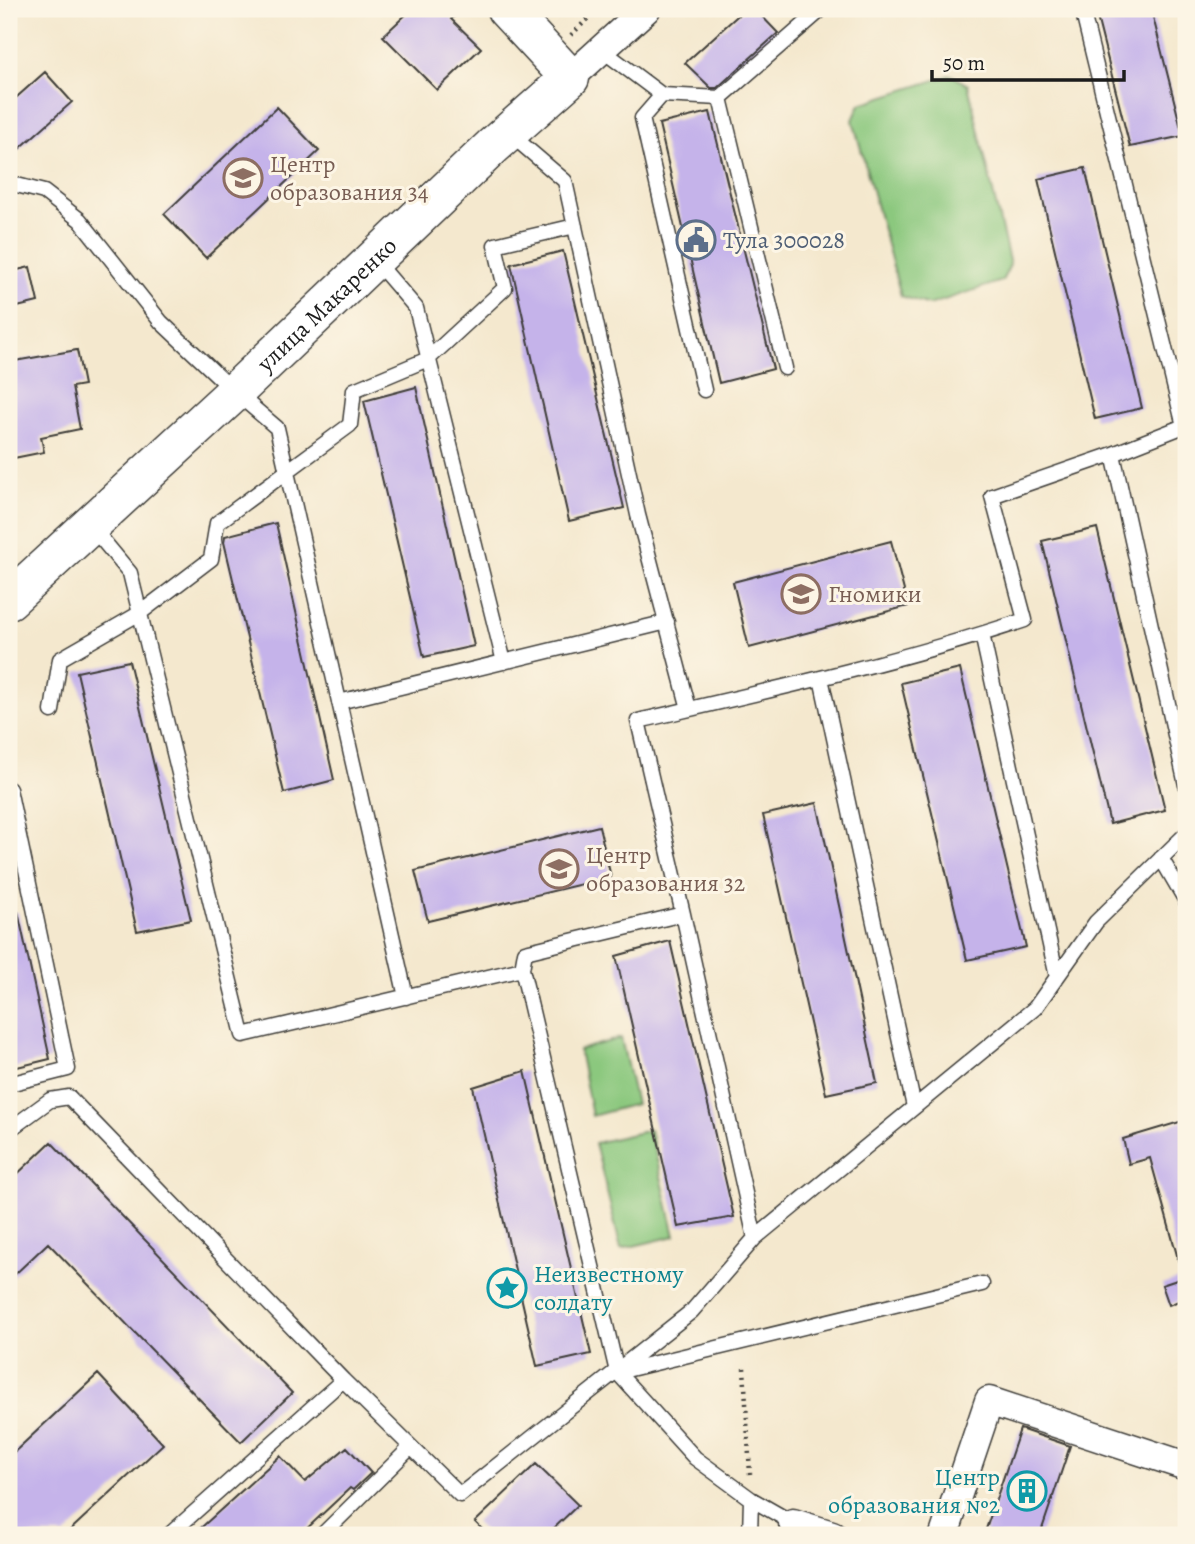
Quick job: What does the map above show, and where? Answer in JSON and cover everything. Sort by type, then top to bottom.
[{"type":"main road","points":[[506,9],[570,78]]},
{"type":"main road","name":"улица Макаренко","points":[[9,600],[570,78]]},
{"type":"street","name":"улица Макаренко","points":[[570,78],[646,9]]},
{"type":"street","points":[[944,1535],[989,1401],[1186,1466]]},
{"type":"street","points":[[793,1522],[832,1535]]},
{"type":"lane","points":[[602,50],[662,95],[720,98],[822,9]]},
{"type":"lane","points":[[755,1238],[638,722],[821,678],[1026,620],[992,496],[1185,430],[1082,9]]},
{"type":"lane","points":[[662,95],[642,118],[704,390]]},
{"type":"lane","points":[[720,98],[785,368]]},
{"type":"lane","points":[[509,133],[565,181],[638,515],[689,709]]},
{"type":"lane","points":[[9,183],[44,192],[80,220],[161,322],[276,428],[406,997]]},
{"type":"lane","points":[[52,711],[60,659],[140,613],[211,559],[217,523],[350,425],[354,390],[428,359],[505,288],[495,245],[575,226]]},
{"type":"lane","points":[[374,259],[416,308],[504,662]]},
{"type":"lane","points":[[1113,454],[1186,785]]},
{"type":"lane","points":[[90,525],[130,573],[243,1035],[522,969]]},
{"type":"lane","points":[[340,702],[667,622]]},
{"type":"lane","points":[[982,634],[1057,977]]},
{"type":"lane","points":[[821,678],[914,1107]]},
{"type":"lane","points":[[9,789],[68,1069],[9,1084]]},
{"type":"lane","points":[[9,1130],[50,1100],[69,1097],[343,1380],[460,1495],[692,1311],[755,1238],[1035,1008],[1097,922],[1186,834]]},
{"type":"lane","points":[[1161,858],[1186,901]]},
{"type":"lane","points":[[683,914],[525,952],[522,969],[617,1372],[695,1458],[751,1499],[793,1522]]},
{"type":"lane","points":[[617,1372],[982,1284]]},
{"type":"lane","points":[[169,1535],[343,1380]]},
{"type":"lane","points":[[322,1535],[411,1447]]},
{"type":"lane","points":[[750,1535],[751,1499]]},
{"type":"path","points":[[579,9],[588,18]]},
{"type":"path","points":[[744,1368],[751,1499]]},
{"type":"green space","points":[[951,75],[968,85],[1010,265],[1002,281],[929,305],[901,296],[853,120],[860,104]]},
{"type":"green space","points":[[621,1038],[636,1104],[592,1116],[579,1050]]},
{"type":"green space","points":[[650,1130],[675,1236],[621,1249],[595,1143]]},
{"type":"building","points":[[412,9],[463,9],[451,19],[481,48],[437,90],[383,36]]},
{"type":"building","points":[[745,9],[755,9],[778,33],[717,88],[711,88],[685,63]]},
{"type":"building","points":[[1095,9],[1151,9],[1183,136],[1130,147]]},
{"type":"building","points":[[45,72],[72,102],[9,158],[9,104]]},
{"type":"building","points":[[277,107],[319,151],[206,258],[164,214]]},
{"type":"building","points":[[710,112],[773,369],[719,383],[659,124]]},
{"type":"building","points":[[1085,168],[1142,408],[1095,419],[1038,179]]},
{"type":"building","points":[[563,251],[624,508],[569,521],[511,264]]},
{"type":"building","points":[[30,267],[38,302],[9,309],[9,272]]},
{"type":"building","points":[[77,350],[84,385],[72,387],[80,429],[41,437],[44,452],[9,459],[9,362]]},
{"type":"building","points":[[416,387],[474,646],[424,657],[364,401]]},
{"type":"building","points":[[276,523],[334,780],[284,793],[224,542],[225,536]]},
{"type":"building","points":[[1097,528],[1165,810],[1110,824],[1042,541]]},
{"type":"building","points":[[891,541],[908,606],[749,648],[733,582]]},
{"type":"building","points":[[129,661],[191,920],[137,931],[77,672]]},
{"type":"building","points":[[960,669],[1026,947],[967,960],[901,683]]},
{"type":"building","points":[[817,803],[877,1083],[826,1094],[763,815]]},
{"type":"building","points":[[599,826],[611,877],[428,921],[415,871]]},
{"type":"building","points":[[18,912],[50,1059],[9,1069],[9,913]]},
{"type":"building","points":[[670,941],[734,1217],[678,1227],[616,956]]},
{"type":"building","points":[[525,1071],[591,1354],[537,1366],[473,1087]]},
{"type":"building","points":[[1186,1120],[1186,1265],[1180,1266],[1150,1158],[1129,1164],[1123,1139]]},
{"type":"building","points":[[51,1142],[292,1393],[241,1442],[48,1243],[9,1280],[9,1182]]},
{"type":"building","points":[[1186,1277],[1186,1298],[1169,1305],[1162,1285]]},
{"type":"building","points":[[98,1374],[163,1444],[65,1535],[9,1535],[9,1457]]},
{"type":"building","name":"Центр образования №2","points":[[1020,1429],[1070,1446],[1040,1535],[984,1535]]},
{"type":"building","points":[[347,1447],[371,1473],[353,1490],[350,1488],[300,1535],[193,1535],[280,1456],[305,1482]]},
{"type":"building","points":[[536,1464],[578,1505],[547,1535],[488,1535],[475,1522]]},
{"type":"place","name":"Центр образования 34","points":[[243,178]]},
{"type":"place","name":"Тула 300028","points":[[696,240]]},
{"type":"place","name":"Гномики","points":[[801,594]]},
{"type":"place","name":"Центр образования 32","points":[[559,869]]},
{"type":"place","name":"Неизвестному солдату","points":[[507,1288]]},
{"type":"place","name":"Центр образования №2","points":[[1027,1491]]}]
